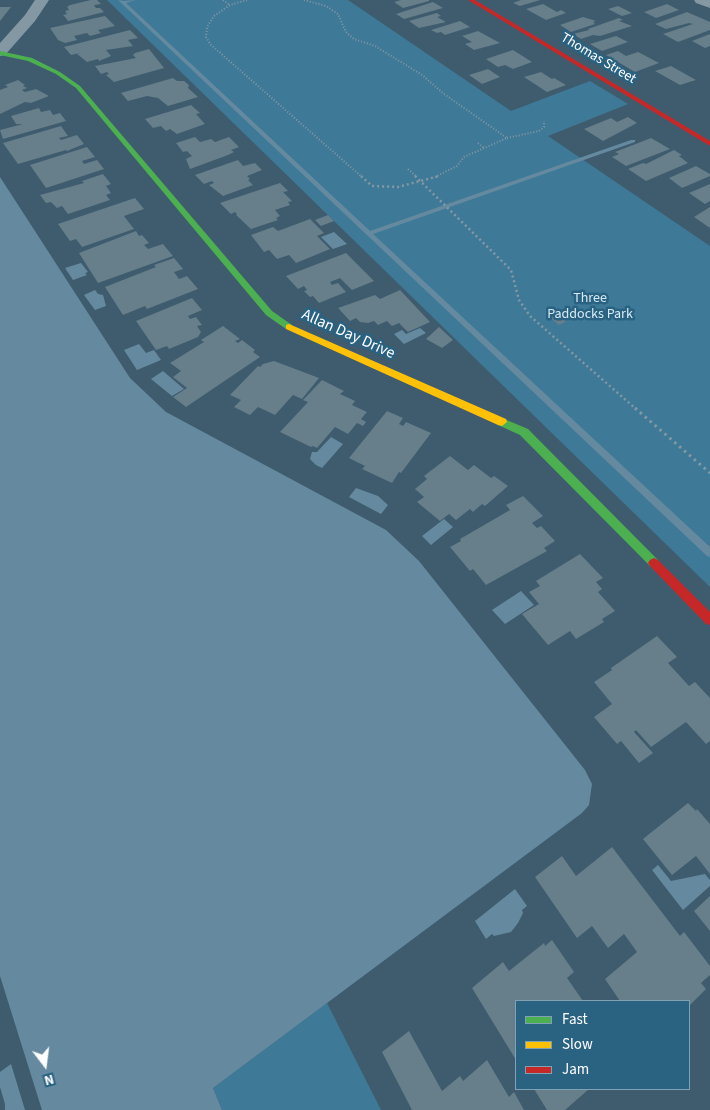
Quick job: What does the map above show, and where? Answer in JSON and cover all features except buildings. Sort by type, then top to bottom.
[{"type":"street","points":[[0,53],[30,18],[42,0]]},
{"type":"street","name":"Thomas Street","points":[[471,0],[710,144]]},
{"type":"street","points":[[701,0],[710,4]]},
{"type":"street","name":"Allan Day Drive","points":[[0,53],[30,59],[58,73],[78,87],[268,313],[291,328],[524,432],[710,620]]},
{"type":"path","points":[[223,0],[230,5]]},
{"type":"path","points":[[247,0],[230,5],[214,16],[207,27],[206,37],[216,51],[372,186],[398,187],[422,182],[444,174],[457,166],[464,157],[507,138],[539,130],[544,127],[544,122]]},
{"type":"path","points":[[304,0],[326,6],[338,14],[346,32],[354,38],[375,46],[422,75],[444,94],[507,138]]},
{"type":"path","points":[[478,143],[485,148]]},
{"type":"path","points":[[408,169],[511,270],[519,300],[530,316],[710,473]]},
{"type":"green space","name":"Three Paddocks Park","points":[[107,0],[348,0],[511,111],[590,81],[628,104],[548,136],[710,246],[710,587]]},
{"type":"green space","points":[[327,1003],[381,1110],[222,1110],[213,1088]]},
{"type":"shaded area","points":[[0,177],[130,378],[166,412],[386,530],[419,561],[585,770],[592,784],[589,805],[582,813],[213,1088],[222,1110],[42,1110],[0,976]]},
{"type":"shaded area","points":[[334,232],[347,244],[333,249],[321,237]]},
{"type":"shaded area","points":[[81,263],[88,272],[85,273],[87,275],[73,280],[65,268]]},
{"type":"shaded area","points":[[95,290],[98,294],[103,295],[106,306],[95,310],[84,295]]},
{"type":"shaded area","points":[[420,328],[426,333],[404,344],[394,334],[402,330],[406,334]]},
{"type":"shaded area","points":[[139,344],[146,353],[154,350],[161,360],[137,370],[124,350]]},
{"type":"shaded area","points":[[163,371],[184,389],[172,396],[151,379]]},
{"type":"shaded area","points":[[331,437],[343,444],[322,468],[310,459],[312,452],[317,452]]},
{"type":"shaded area","points":[[356,488],[378,496],[388,505],[381,514],[349,497]]},
{"type":"shaded area","points":[[444,519],[453,527],[431,545],[422,536]]},
{"type":"shaded area","points":[[521,591],[534,605],[505,624],[492,610]]},
{"type":"shaded area","points":[[658,865],[671,881],[705,874],[710,880],[710,886],[683,910],[652,870]]},
{"type":"shaded area","points":[[515,889],[527,906],[522,910],[523,913],[518,923],[511,932],[494,936],[492,934],[486,939],[475,921]]},
{"type":"shaded area","points":[[11,1064],[25,1110],[5,1110],[0,1087],[0,1072]]},
{"type":"waterway","points":[[120,0],[123,3]]},
{"type":"waterway","points":[[123,3],[134,0]]},
{"type":"waterway","points":[[123,3],[710,553]]},
{"type":"waterway","points":[[369,233],[633,141]]},
{"type":"traffic: fast","points":[[0,53],[30,59],[58,73],[78,87],[269,313],[289,327]]},
{"type":"traffic: fast","points":[[502,422],[524,432],[654,563]]},
{"type":"traffic: slow","points":[[289,327],[502,422]]},
{"type":"traffic: jam","points":[[471,0],[710,144]]},
{"type":"traffic: jam","points":[[654,563],[710,620]]}]
